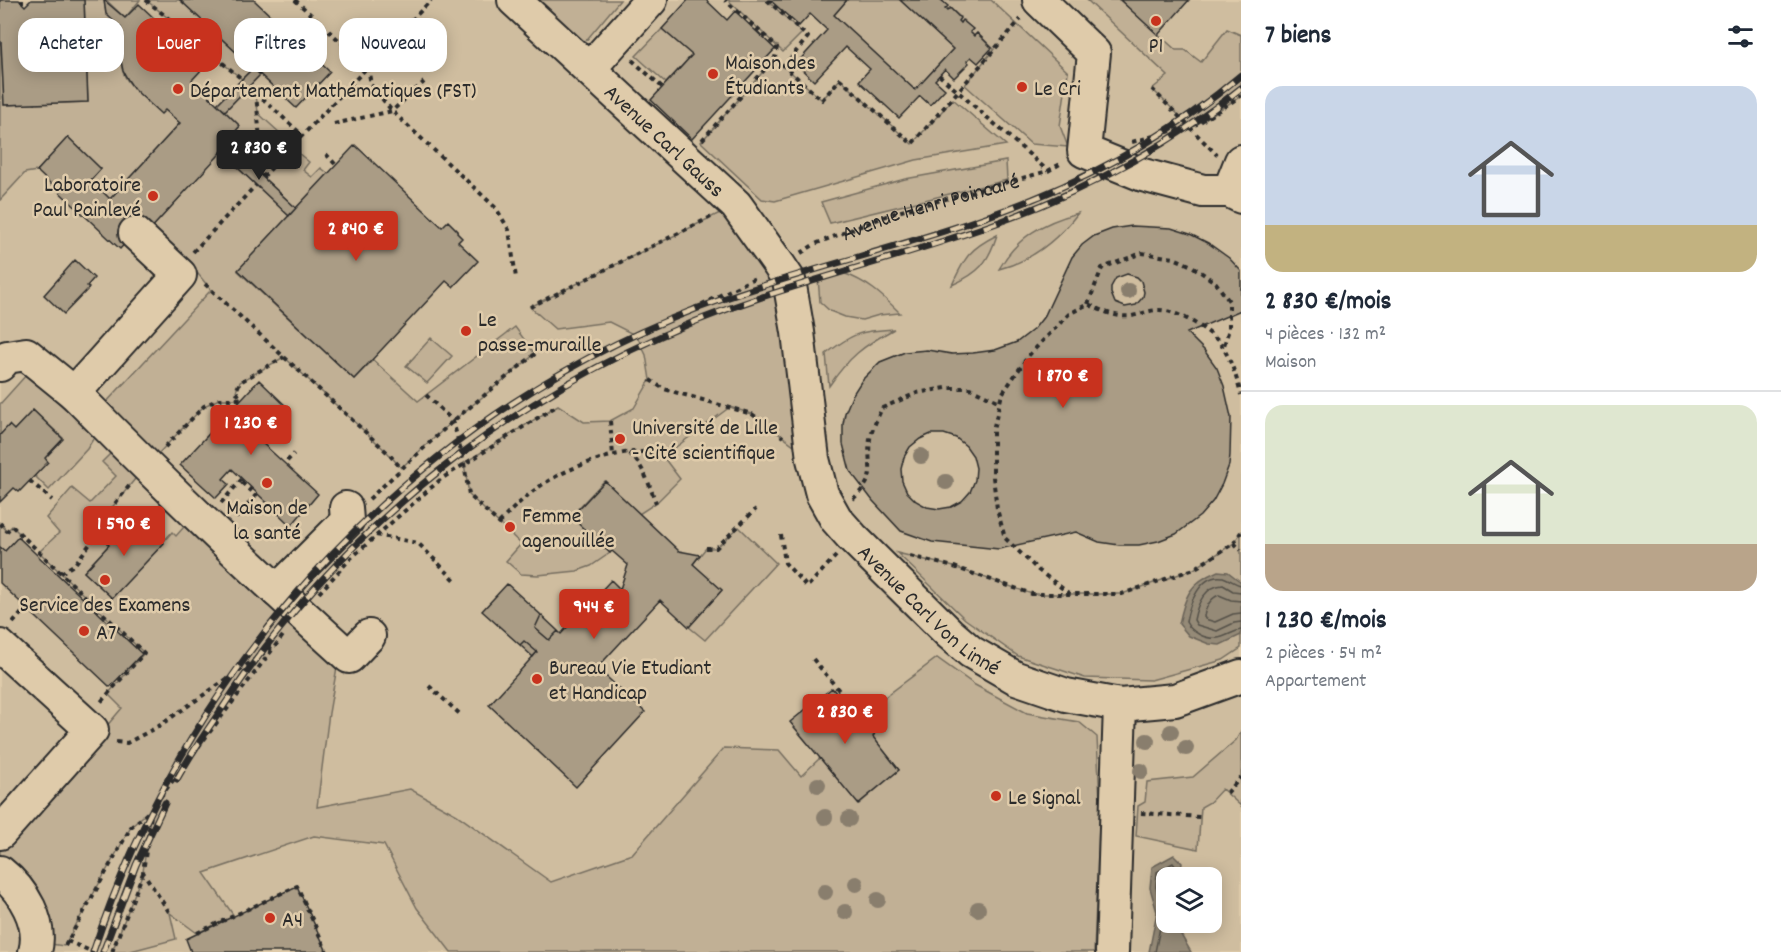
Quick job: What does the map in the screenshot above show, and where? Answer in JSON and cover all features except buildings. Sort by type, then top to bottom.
[{"type":"street","name":"Avenue Carl Gauss","points":[[514,0],[736,205]]},
{"type":"street","points":[[589,69],[651,0]]},
{"type":"street","points":[[1031,8],[1094,52],[1084,151],[1143,175],[1203,191],[1237,181]]},
{"type":"street","name":"Avenue Carl Von Linné","points":[[736,205],[789,280],[813,459],[822,494],[836,519],[852,537],[949,633],[971,652],[1016,678],[1066,695],[1120,705],[1175,700],[1241,676]]},
{"type":"street","points":[[74,393],[180,275],[135,233]]},
{"type":"street","points":[[0,365],[7,357],[26,354],[74,393],[145,466],[349,657],[369,636]]},
{"type":"street","points":[[277,591],[343,520]]},
{"type":"street","points":[[0,646],[92,730],[0,833]]},
{"type":"street","points":[[1112,952],[1120,705]]},
{"type":"street","points":[[0,872],[25,901],[33,916],[42,947]]},
{"type":"path","points":[[146,0],[242,79]]},
{"type":"path","points":[[295,0],[339,40]]},
{"type":"path","points":[[414,18],[431,0]]},
{"type":"path","points":[[701,142],[775,58],[777,47],[725,0]]},
{"type":"path","points":[[767,0],[808,37],[784,66]]},
{"type":"path","points":[[775,58],[822,100],[840,79],[912,144],[1031,8]]},
{"type":"path","points":[[629,57],[662,87]]},
{"type":"path","points":[[256,93],[263,177],[363,72]]},
{"type":"path","points":[[369,72],[371,85],[392,111],[496,208],[509,230],[516,278]]},
{"type":"path","points":[[939,75],[1048,171]]},
{"type":"path","points":[[334,124],[392,111],[424,82]]},
{"type":"path","points":[[249,86],[302,135]]},
{"type":"path","points":[[1152,89],[1190,126],[1237,181]]},
{"type":"path","name":"Avenue Henri Poincaré","points":[[637,336],[779,265],[815,244],[894,213],[1048,171],[1084,151],[1131,142],[1197,124],[1241,96]]},
{"type":"path","points":[[326,154],[336,165]]},
{"type":"path","points":[[175,271],[256,185]]},
{"type":"path","points":[[530,308],[736,205]]},
{"type":"path","points":[[1070,594],[1038,570],[1005,538],[997,509],[993,477],[993,430],[1002,394],[1029,355],[1068,314],[1088,304],[1102,268],[1142,253],[1184,262],[1216,283],[1228,301],[1228,329],[1223,350]]},
{"type":"path","points":[[204,283],[401,468]]},
{"type":"path","points":[[1088,304],[1111,315],[1132,316],[1146,311],[1162,310],[1191,320],[1220,343],[1236,375],[1241,395]]},
{"type":"path","points":[[457,582],[418,543],[377,535],[343,520],[453,422],[535,354]]},
{"type":"path","points":[[650,380],[664,389],[752,414],[813,459]]},
{"type":"path","points":[[848,504],[864,489],[870,478],[870,437],[882,408],[917,393],[946,388],[970,388],[1000,402]]},
{"type":"path","points":[[426,395],[453,422],[464,463],[469,495],[506,529]]},
{"type":"path","points":[[610,421],[613,455]]},
{"type":"path","points":[[364,439],[368,435]]},
{"type":"path","points":[[499,523],[517,503],[543,483],[570,468],[613,455],[629,453],[642,452],[664,458]]},
{"type":"path","points":[[629,453],[638,460],[656,502]]},
{"type":"path","points":[[287,461],[294,454]]},
{"type":"path","points":[[30,481],[52,500]]},
{"type":"path","points":[[240,482],[256,495]]},
{"type":"path","points":[[706,548],[716,549],[756,509]]},
{"type":"path","points":[[0,523],[7,531],[12,526],[144,653],[111,690]]},
{"type":"path","points":[[99,532],[111,538]]},
{"type":"path","points":[[909,556],[954,567],[1032,594],[1122,594],[1194,569],[1234,543],[1241,532]]},
{"type":"path","points":[[781,535],[785,563],[807,587],[852,537]]},
{"type":"path","points":[[1234,543],[1241,550]]},
{"type":"path","points":[[92,730],[108,741],[127,743],[159,726],[277,644]]},
{"type":"path","points":[[813,659],[861,717]]},
{"type":"path","points":[[429,686],[461,715]]},
{"type":"path","points":[[1227,793],[1241,777]]},
{"type":"path","points":[[42,947],[131,827],[152,808]]},
{"type":"path","points":[[1117,811],[1200,817]]},
{"type":"path","points":[[112,952],[143,872]]},
{"type":"path","points":[[197,933],[297,886],[327,952]]},
{"type":"path","points":[[42,947],[93,952]]},
{"type":"shaded area","name":"Université de Lille ‐ Cité scientifique","points":[[0,0],[1241,0],[1241,952],[0,952]]},
{"type":"shaded area","points":[[84,0],[104,0],[106,14],[110,18],[85,18]]},
{"type":"shaded area","points":[[106,0],[140,0],[125,18]]},
{"type":"shaded area","points":[[146,0],[180,0],[199,18],[168,18]]},
{"type":"shaded area","points":[[539,0],[620,0],[584,43]]},
{"type":"shaded area","points":[[728,0],[767,0],[802,33],[783,52]]},
{"type":"shaded area","points":[[847,0],[900,0],[953,49],[915,90],[834,15]]},
{"type":"shaded area","points":[[941,0],[991,0],[1068,72],[1060,126],[1068,147],[1031,144],[965,85],[994,49],[977,33],[974,36],[970,32],[972,29],[963,20],[960,23],[958,21],[960,17],[950,8],[947,11],[945,9],[947,6]]},
{"type":"shaded area","points":[[1087,0],[1120,0],[1176,50],[1185,50],[1201,62],[1227,29],[1241,35],[1241,96],[1197,124],[1190,126],[1152,89],[1168,76]]},
{"type":"shaded area","points":[[662,29],[692,55],[666,83],[636,56]]},
{"type":"shaded area","points":[[222,39],[234,50],[234,72],[249,72],[242,79],[222,63]]},
{"type":"shaded area","points":[[0,42],[4,105],[88,102],[87,72],[123,72],[135,89],[180,123],[110,199],[91,180],[101,169],[68,137],[37,171],[25,173],[0,200]]},
{"type":"shaded area","points":[[775,58],[822,100],[840,79],[912,144],[953,99],[1006,145],[916,160],[775,201],[762,199],[701,142]]},
{"type":"shaded area","points":[[249,86],[256,93],[258,113],[309,162],[303,170],[312,177],[321,168],[329,174],[296,208],[228,145],[227,141],[240,126],[225,111]]},
{"type":"shaded area","points":[[221,152],[289,216],[238,271],[354,379],[373,360],[418,401],[515,327],[535,354],[453,421],[401,468],[388,453],[284,357],[240,382],[236,391],[241,399],[219,399],[204,406],[156,456],[102,407],[211,290],[186,259],[147,233]]},
{"type":"shaded area","points":[[1006,161],[1007,180],[830,223],[821,202],[905,179]]},
{"type":"shaded area","points":[[736,205],[779,265],[813,459],[752,414],[730,407],[664,458],[680,479],[656,503],[639,514],[604,481],[571,516],[610,553],[591,566],[577,571],[538,575],[521,574],[506,561],[521,544],[469,495],[464,463],[558,405],[584,422],[610,421],[634,408],[650,380],[646,355],[637,336],[609,322],[555,329],[530,307]]},
{"type":"shaded area","points":[[1078,213],[1062,232],[1043,248],[1022,261],[999,269],[1014,248],[1032,232],[1053,221]]},
{"type":"shaded area","points":[[997,235],[990,253],[981,266],[952,285],[969,255]]},
{"type":"shaded area","points":[[843,273],[874,289],[900,313],[879,315],[862,320],[830,311],[820,302],[818,278]]},
{"type":"shaded area","points":[[894,329],[857,353],[829,386],[826,354],[857,334]]},
{"type":"shaded area","points":[[431,338],[452,356],[427,383],[406,366]]},
{"type":"shaded area","points":[[27,374],[95,436],[87,449],[49,490],[35,476],[45,458],[63,438],[33,410],[14,430],[9,426],[0,435],[0,404]]},
{"type":"shaded area","points":[[112,452],[139,474],[102,520],[100,532],[111,538],[107,543],[109,545],[84,572],[112,598],[172,532],[176,536],[191,519],[337,667],[317,807],[410,789],[457,815],[551,882],[632,854],[724,748],[779,750],[801,776],[820,758],[859,804],[899,770],[873,737],[876,730],[873,721],[866,717],[857,718],[937,658],[975,685],[1027,713],[1079,722],[1097,737],[1100,802],[1094,952],[451,952],[417,908],[384,845],[314,836],[204,873],[234,916],[197,933],[170,913],[176,939],[127,952],[112,952],[143,872],[151,809],[131,827],[64,946],[37,942],[0,872],[0,833],[99,735],[122,708],[108,694],[144,653],[39,552],[59,533],[46,518],[72,488],[90,503],[116,476],[102,462]]},
{"type":"shaded area","points":[[0,523],[7,531],[12,526],[21,535],[5,551],[0,547]]},
{"type":"shaded area","points":[[739,527],[776,563],[705,640],[689,627],[722,590],[693,564],[706,548],[716,548]]},
{"type":"shaded area","points":[[1241,532],[1241,648],[1223,660],[1151,680],[1085,678],[1018,656],[965,619],[897,553],[954,567],[1032,594],[1122,594],[1194,569],[1234,543]]},
{"type":"shaded area","points":[[1241,731],[1241,806],[1222,789],[1210,802],[1201,807],[1198,849],[1136,836],[1138,806],[1145,802],[1147,782],[1193,777],[1236,740]]},
{"type":"water","points":[[1218,571],[1228,572],[1241,582],[1241,635],[1220,645],[1209,644],[1189,636],[1179,624],[1186,598],[1194,586]]},
{"type":"water","points":[[1174,855],[1182,863],[1181,867],[1156,867],[1156,909],[1150,888],[1152,867]]},
{"type":"water","points":[[1156,917],[1156,933],[1180,933],[1191,952],[1149,952]]},
{"type":"railway","points":[[93,952],[136,843],[191,739],[257,642],[333,553],[419,473],[513,403],[614,345],[723,299],[957,227],[1061,187],[1116,160],[1168,129],[1241,75]]},
{"type":"railway","points":[[177,779],[211,724],[274,636],[331,571],[392,510],[459,455],[530,406],[605,363],[684,326],[765,296],[973,231],[1066,195],[1156,147],[1214,109],[1241,88]]},
{"type":"railway","points":[[103,952],[136,865],[165,803]]},
{"type":"place","name":"P1","points":[[1156,21]]},
{"type":"place","name":"Maison des Étudiants","points":[[713,74]]},
{"type":"place","name":"Le Cri","points":[[1022,87]]},
{"type":"place","name":"Département Mathématiques (FST)","points":[[178,89]]},
{"type":"place","name":"Laboratoire Paul Painlevé","points":[[153,196]]},
{"type":"place","name":"Le passe-muraille","points":[[466,331]]},
{"type":"place","name":"Université de Lille ‐ Cité scientifique","points":[[620,439]]},
{"type":"place","name":"Maison de la santé","points":[[267,483]]},
{"type":"place","name":"Femme agenouillée","points":[[510,527]]},
{"type":"place","name":"Service des Examens","points":[[105,580]]},
{"type":"place","name":"A7","points":[[84,631]]},
{"type":"place","name":"Bureau Vie Etudiant et Handicap","points":[[537,679]]},
{"type":"place","name":"Le Signal","points":[[996,796]]},
{"type":"place","name":"A4","points":[[270,918]]}]
